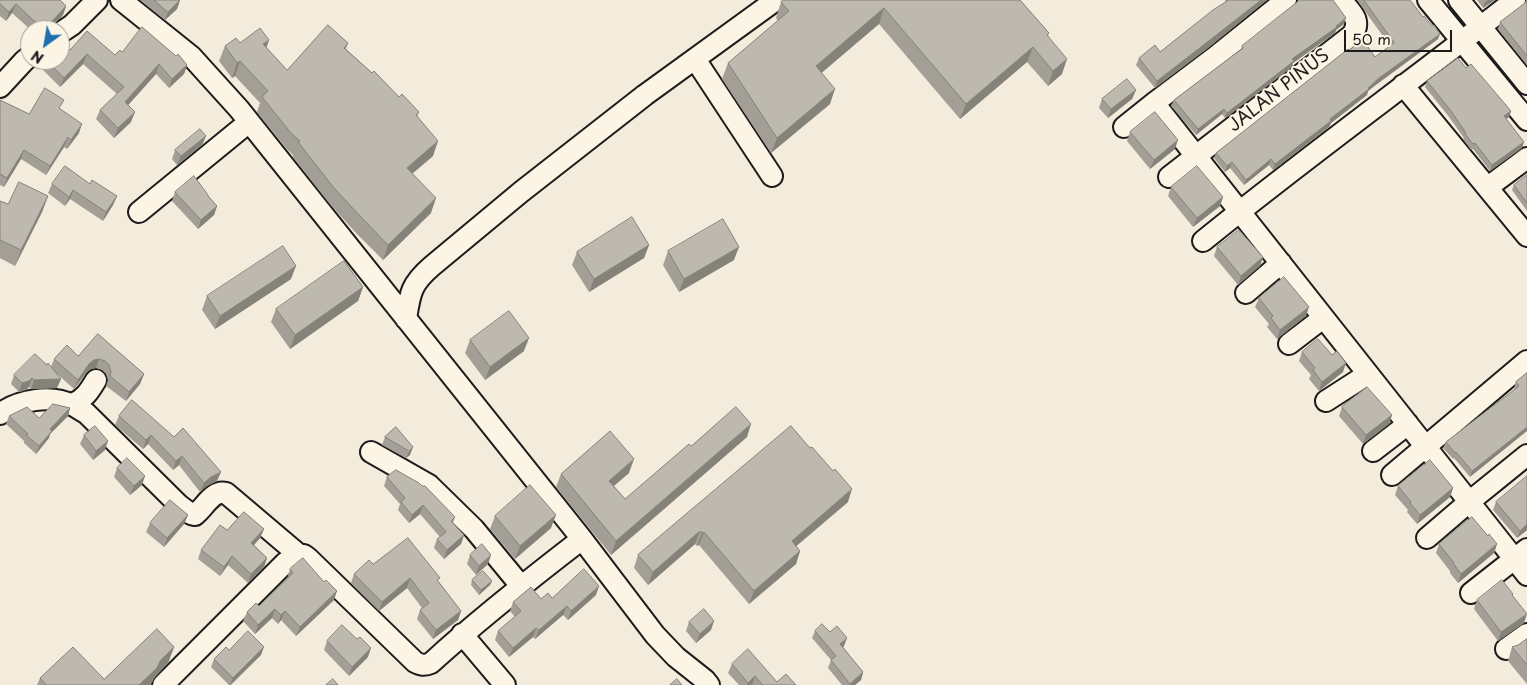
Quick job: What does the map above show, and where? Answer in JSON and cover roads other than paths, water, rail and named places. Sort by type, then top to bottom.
[{"type":"street","points":[[70,26],[97,0]]},
{"type":"street","points":[[121,0],[191,56],[250,122],[582,539],[655,635],[676,657],[709,685]]},
{"type":"street","points":[[406,319],[412,288],[420,276],[645,95],[776,0]]},
{"type":"street","points":[[1124,128],[1286,0]]},
{"type":"street","name":"JALAN PINUS","points":[[1169,177],[1352,35],[1357,22],[1341,0]]},
{"type":"street","points":[[1428,0],[1527,120]]},
{"type":"street","points":[[1459,0],[1527,84]]},
{"type":"street","points":[[1203,241],[1305,160],[1514,0]]},
{"type":"street","points":[[695,59],[772,176]]},
{"type":"street","points":[[0,87],[20,65]]},
{"type":"street","points":[[1403,85],[1527,236]]},
{"type":"street","points":[[1154,103],[1469,502],[1521,554],[1527,576]]},
{"type":"street","points":[[139,212],[250,122]]},
{"type":"street","points":[[1488,187],[1527,158]]},
{"type":"street","points":[[1246,293],[1281,263]]},
{"type":"street","points":[[1288,344],[1323,318]]},
{"type":"street","points":[[1392,475],[1527,361]]},
{"type":"street","points":[[1326,401],[1368,374]]},
{"type":"street","points":[[72,404],[84,397],[96,380]]},
{"type":"street","points":[[0,414],[16,404],[40,400],[58,400],[72,404],[86,414],[179,505],[191,514],[195,515],[216,493],[221,492],[232,496],[298,554],[308,558],[414,662],[420,665],[431,663],[462,634],[582,539]]},
{"type":"street","points":[[1373,451],[1408,424]]},
{"type":"street","points":[[371,452],[429,485],[474,529],[521,586]]},
{"type":"street","points":[[1427,538],[1527,455]]},
{"type":"street","points":[[163,685],[285,563],[298,554]]},
{"type":"street","points":[[1471,593],[1521,554]]},
{"type":"street","points":[[462,634],[505,685]]},
{"type":"street","points":[[1506,649],[1527,634]]}]
